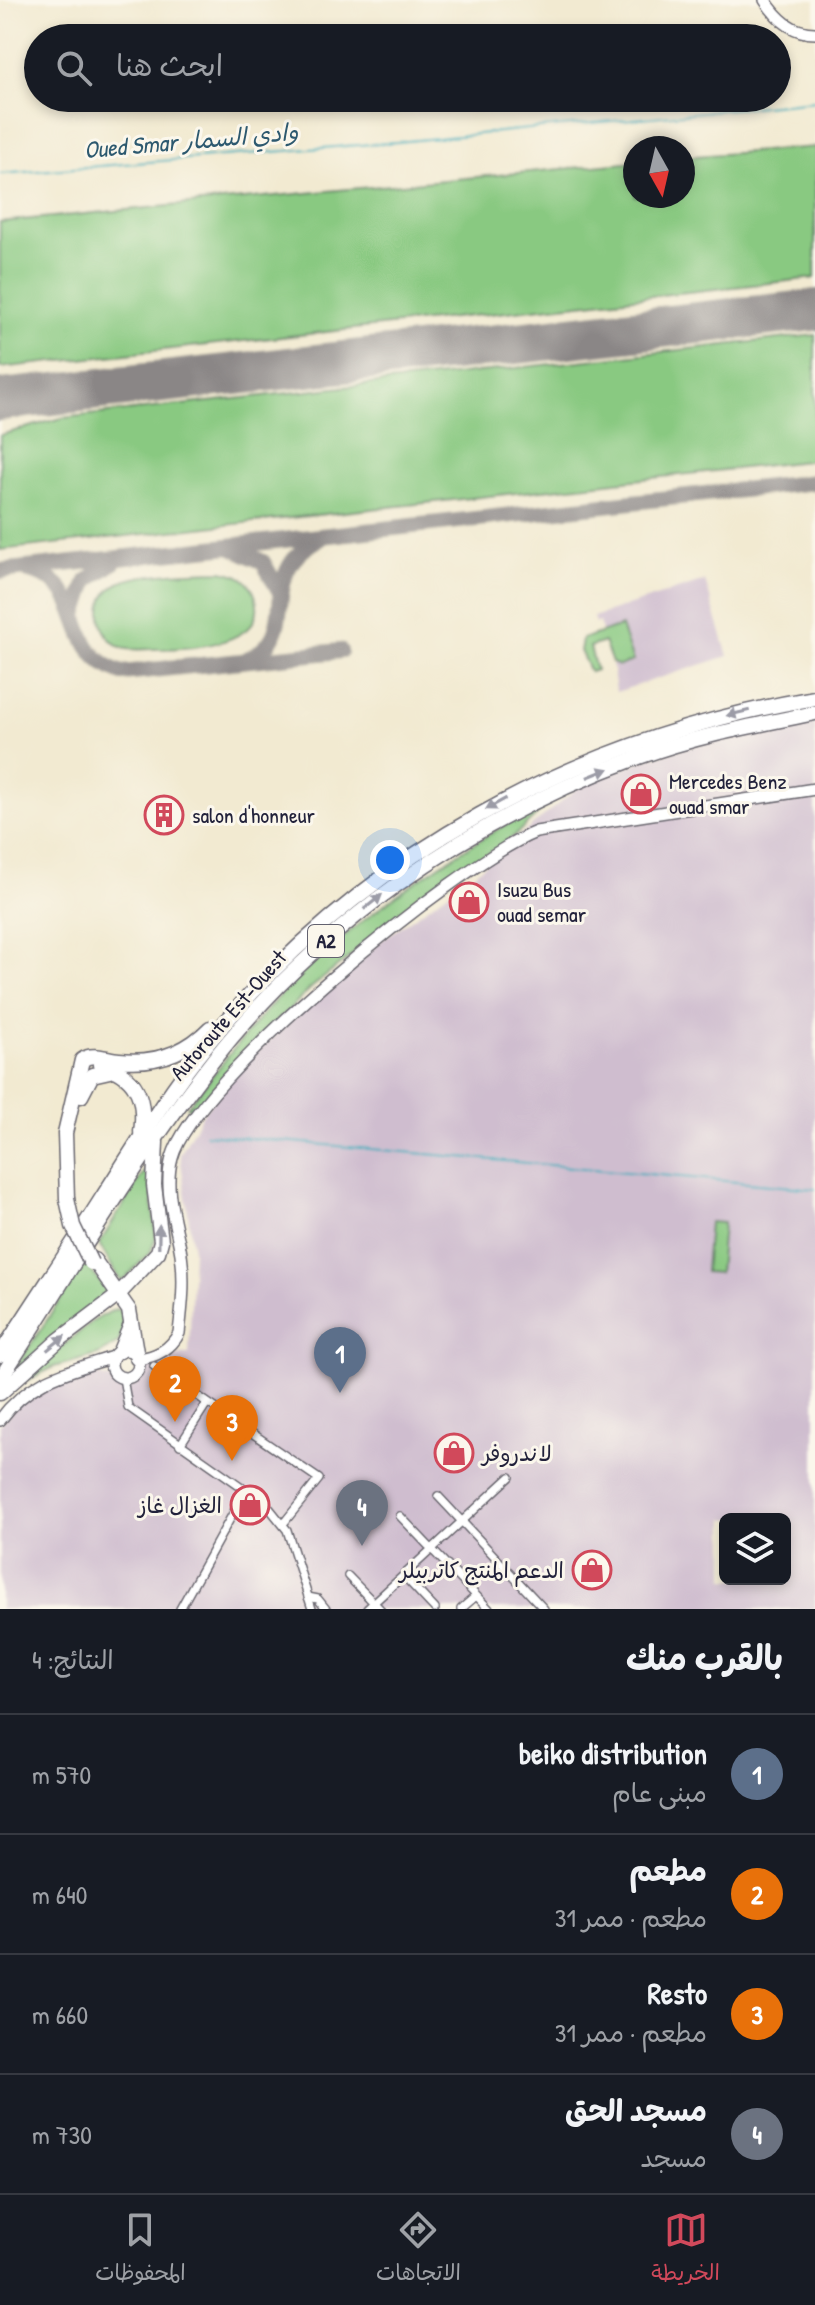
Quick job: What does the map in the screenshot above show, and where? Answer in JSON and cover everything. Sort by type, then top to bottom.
[{"type":"highway","name":"Autoroute Est-Ouest","points":[[0,1355],[141,1137],[208,1043],[284,960],[329,919],[401,863],[482,812],[541,781],[622,747],[677,729],[815,698]]},
{"type":"highway","name":"Autoroute Est-Ouest","points":[[0,1379],[156,1137],[214,1059],[281,984],[337,932],[419,867],[501,818],[641,756],[731,730],[815,713]]},
{"type":"highway","points":[[88,1049],[118,1060],[170,1056],[187,1049],[284,960]]},
{"type":"highway","points":[[88,1049],[94,1063],[126,1075],[137,1088],[143,1104],[141,1137]]},
{"type":"highway","points":[[69,1199],[67,1157],[74,1106],[88,1049]]},
{"type":"highway","points":[[88,1049],[80,1064],[65,1133],[69,1199],[78,1239],[133,1323],[137,1358]]},
{"type":"highway","points":[[74,1106],[92,1075],[107,1069],[126,1075]]},
{"type":"highway","points":[[0,1393],[59,1340],[118,1296],[150,1263],[161,1241],[154,1185],[156,1137]]},
{"type":"highway","points":[[116,1354],[130,1330],[118,1296]]},
{"type":"main road","points":[[765,0],[786,24]]},
{"type":"main road","points":[[791,27],[815,33]]},
{"type":"main road","points":[[0,1420],[27,1389],[56,1374],[128,1351],[137,1358],[157,1355],[174,1343],[179,1333],[182,1257],[168,1177],[180,1140],[206,1100],[248,1055],[350,963],[453,883],[516,840],[577,824],[815,789]]},
{"type":"main road","points":[[116,1354],[111,1366],[119,1376]]},
{"type":"main road","points":[[83,1367],[119,1376],[134,1374],[137,1358]]},
{"type":"street","points":[[154,1366],[319,1479],[283,1524]]},
{"type":"street","points":[[119,1376],[128,1407],[266,1504],[283,1524],[312,1609]]},
{"type":"street","points":[[180,1445],[207,1403]]},
{"type":"street","points":[[348,1576],[374,1607],[510,1477]]},
{"type":"street","points":[[180,1609],[246,1490]]},
{"type":"street","points":[[438,1496],[544,1609]]},
{"type":"street","points":[[400,1516],[489,1609]]},
{"type":"street","points":[[404,1576],[435,1609]]},
{"type":"street","points":[[461,1609],[476,1596]]},
{"type":"street","points":[[308,1597],[318,1599],[326,1609]]},
{"type":"shaded area","points":[[705,581],[728,656],[616,692],[612,663],[599,622],[595,623],[593,617]]},
{"type":"shaded area","points":[[815,720],[815,1609],[0,1609],[0,1424],[28,1392],[69,1373],[90,1373],[134,1386],[141,1368],[151,1360],[189,1354],[193,1251],[180,1154],[205,1110],[240,1067],[382,940],[471,876],[580,786],[649,758],[761,728]]},
{"type":"green space","points":[[815,147],[815,278],[0,368],[0,222],[623,163],[623,208],[695,208],[695,156]]},
{"type":"green space","points":[[815,335],[815,460],[0,550],[0,435],[62,418]]},
{"type":"green space","points":[[222,571],[242,578],[250,584],[255,595],[257,612],[251,625],[239,634],[205,645],[138,650],[114,643],[103,627],[101,617],[105,598],[110,589],[119,583],[155,575]]},
{"type":"green space","points":[[621,626],[633,661],[619,666],[612,663],[604,642],[590,647],[596,670],[590,672],[580,651],[582,639]]},
{"type":"green space","points":[[556,797],[514,836],[415,904],[311,988],[246,1052],[194,1111],[187,1107],[272,1004],[336,943],[442,864]]},
{"type":"green space","points":[[149,1164],[156,1237],[150,1253],[121,1282],[99,1244]]},
{"type":"green space","points":[[709,1222],[723,1223],[719,1273],[705,1272]]},
{"type":"green space","points":[[85,1263],[107,1291],[108,1299],[13,1371]]},
{"type":"green space","points":[[115,1309],[123,1312],[127,1322],[118,1343],[98,1355],[54,1367],[26,1381],[22,1379],[93,1321]]},
{"type":"waterway","name":"Oued Smar وادي السمار","points":[[791,103],[815,101]]},
{"type":"waterway","name":"Oued Smar وادي السمار","points":[[0,174],[397,142],[703,112]]},
{"type":"waterway","points":[[205,1134],[815,1189]]},
{"type":"taxiway","points":[[0,405],[73,392]]},
{"type":"taxiway","points":[[0,571],[815,482]]},
{"type":"taxiway","points":[[245,660],[263,649],[274,635],[288,570],[299,554],[319,539]]},
{"type":"taxiway","points":[[234,548],[263,562],[281,594]]},
{"type":"taxiway","points":[[76,615],[87,581],[114,562]]},
{"type":"taxiway","points":[[29,571],[49,578],[62,590],[90,649],[103,663],[122,673],[340,651]]},
{"type":"runway","points":[[0,400],[815,310]]},
{"type":"place","name":"Mercedes Benz ouad smar","points":[[641,794]]},
{"type":"place","name":"salon d'honneur","points":[[164,815]]},
{"type":"place","name":"Isuzu Bus ouad semar","points":[[469,902]]},
{"type":"place","name":"beiko distribution","points":[[340,1393]]},
{"type":"place","name":"مطعم","points":[[175,1422]]},
{"type":"place","name":"لاندروفر","points":[[454,1453]]},
{"type":"place","name":"Resto","points":[[232,1461]]},
{"type":"place","name":"الغزال غاز","points":[[250,1505]]},
{"type":"place","name":"مسجد الحق","points":[[362,1546]]},
{"type":"place","name":"الدعم المنتج كاتربيلر","points":[[592,1570]]}]
